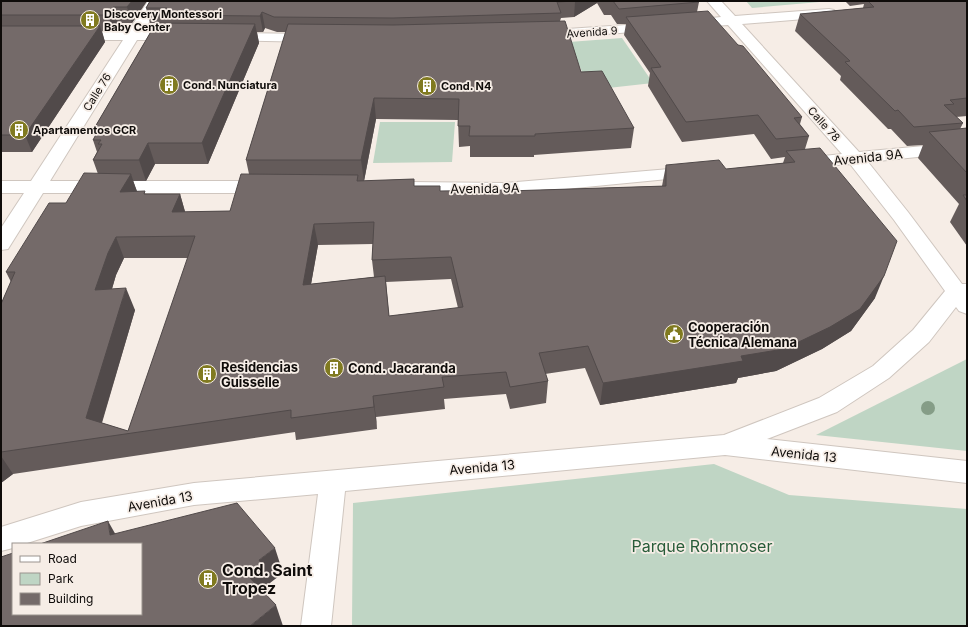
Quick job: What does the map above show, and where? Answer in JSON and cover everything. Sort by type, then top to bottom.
[{"type":"street","name":"Calle 76","points":[[1,244],[155,1]]},
{"type":"street","name":"Calle 78","points":[[714,1],[855,158],[964,296],[881,372],[828,405],[725,445]]},
{"type":"street","name":"Avenida 9","points":[[521,35],[568,34],[841,12]]},
{"type":"street","points":[[63,36],[189,36]]},
{"type":"street","points":[[212,37],[331,38]]},
{"type":"street","name":"Avenida 9A","points":[[785,164],[967,147]]},
{"type":"street","name":"Avenida 9A","points":[[393,188],[504,189],[707,171]]},
{"type":"street","points":[[1,187],[283,187]]},
{"type":"street","name":"Avenida 13","points":[[1,539],[81,514],[179,497],[333,481],[725,445],[967,472]]},
{"type":"street","points":[[316,626],[333,481]]},
{"type":"green space","points":[[746,1],[831,1],[752,8]]},
{"type":"green space","points":[[622,38],[653,83],[590,90],[569,42]]},
{"type":"green space","points":[[380,122],[455,122],[452,162],[373,163]]},
{"type":"green space","points":[[967,359],[967,451],[816,435]]},
{"type":"green space","name":"Parque Rohrmoser","points":[[714,464],[789,495],[967,509],[967,626],[352,626],[353,503]]},
{"type":"building","points":[[1,1],[132,1],[127,7],[113,7],[108,15],[1,15]]},
{"type":"building","points":[[150,1],[576,1],[557,2],[561,13],[393,18],[274,17],[262,12],[260,16],[163,15],[167,8],[146,8]]},
{"type":"building","points":[[613,1],[698,1],[699,2],[619,9]]},
{"type":"building","points":[[868,1],[967,1],[967,98],[950,100],[954,104],[944,105],[963,123],[914,127],[898,110],[895,111],[845,62],[850,61],[800,14],[874,7]]},
{"type":"building","points":[[708,11],[738,45],[743,46],[802,117],[794,118],[809,136],[776,139],[758,115],[686,122],[651,68],[661,67],[626,17]]},
{"type":"building","points":[[565,21],[581,72],[602,71],[634,128],[535,134],[535,136],[469,136],[470,126],[458,126],[459,99],[374,98],[361,160],[246,160],[288,24],[393,25]]},
{"type":"building","points":[[156,23],[255,24],[202,143],[148,143],[139,160],[93,160],[102,144],[98,144],[101,140],[93,140],[100,127],[95,127]]},
{"type":"building","points":[[1,26],[100,26],[25,135],[1,135]]},
{"type":"building","points":[[967,128],[967,173],[929,132]]},
{"type":"building","points":[[820,148],[897,241],[884,276],[860,309],[830,327],[784,349],[741,356],[743,361],[603,383],[588,346],[539,353],[548,381],[510,387],[506,372],[442,377],[444,387],[373,396],[374,407],[291,418],[291,410],[1,452],[1,304],[15,272],[6,272],[49,203],[66,203],[84,173],[131,174],[120,192],[145,191],[144,194],[180,194],[172,212],[230,211],[241,174],[358,175],[357,181],[414,179],[414,186],[440,186],[440,191],[507,191],[666,186],[666,165],[719,160],[726,169],[795,162],[786,151]],"holes":[[[374,222],[372,260],[451,257],[463,307],[389,316],[385,276],[303,285],[314,224]],[[195,236],[128,431],[86,418],[126,288],[95,290],[108,253],[116,237]]]},
{"type":"building","points":[[963,195],[967,195],[967,201]]},
{"type":"building","name":"Cond. Saint Tropez","points":[[237,503],[275,548],[259,560],[263,566],[249,577],[276,605],[250,626],[1,626],[1,557],[12,553],[12,615],[142,615],[142,543],[43,543],[108,521],[110,535]]},
{"type":"place","name":"Discovery Montessori Baby Center","points":[[90,20]]},
{"type":"place","name":"Cond. Nunciatura","points":[[169,85]]},
{"type":"place","name":"Cond. N4","points":[[427,86]]},
{"type":"place","name":"Apartamentos GCR","points":[[19,130]]},
{"type":"place","name":"Cooperación Técnica Alemana","points":[[674,334]]},
{"type":"place","name":"Cond. Jacaranda","points":[[334,368]]},
{"type":"place","name":"Residencias Guisselle","points":[[207,374]]},
{"type":"place","name":"Cond. Saint Tropez","points":[[208,579]]}]
